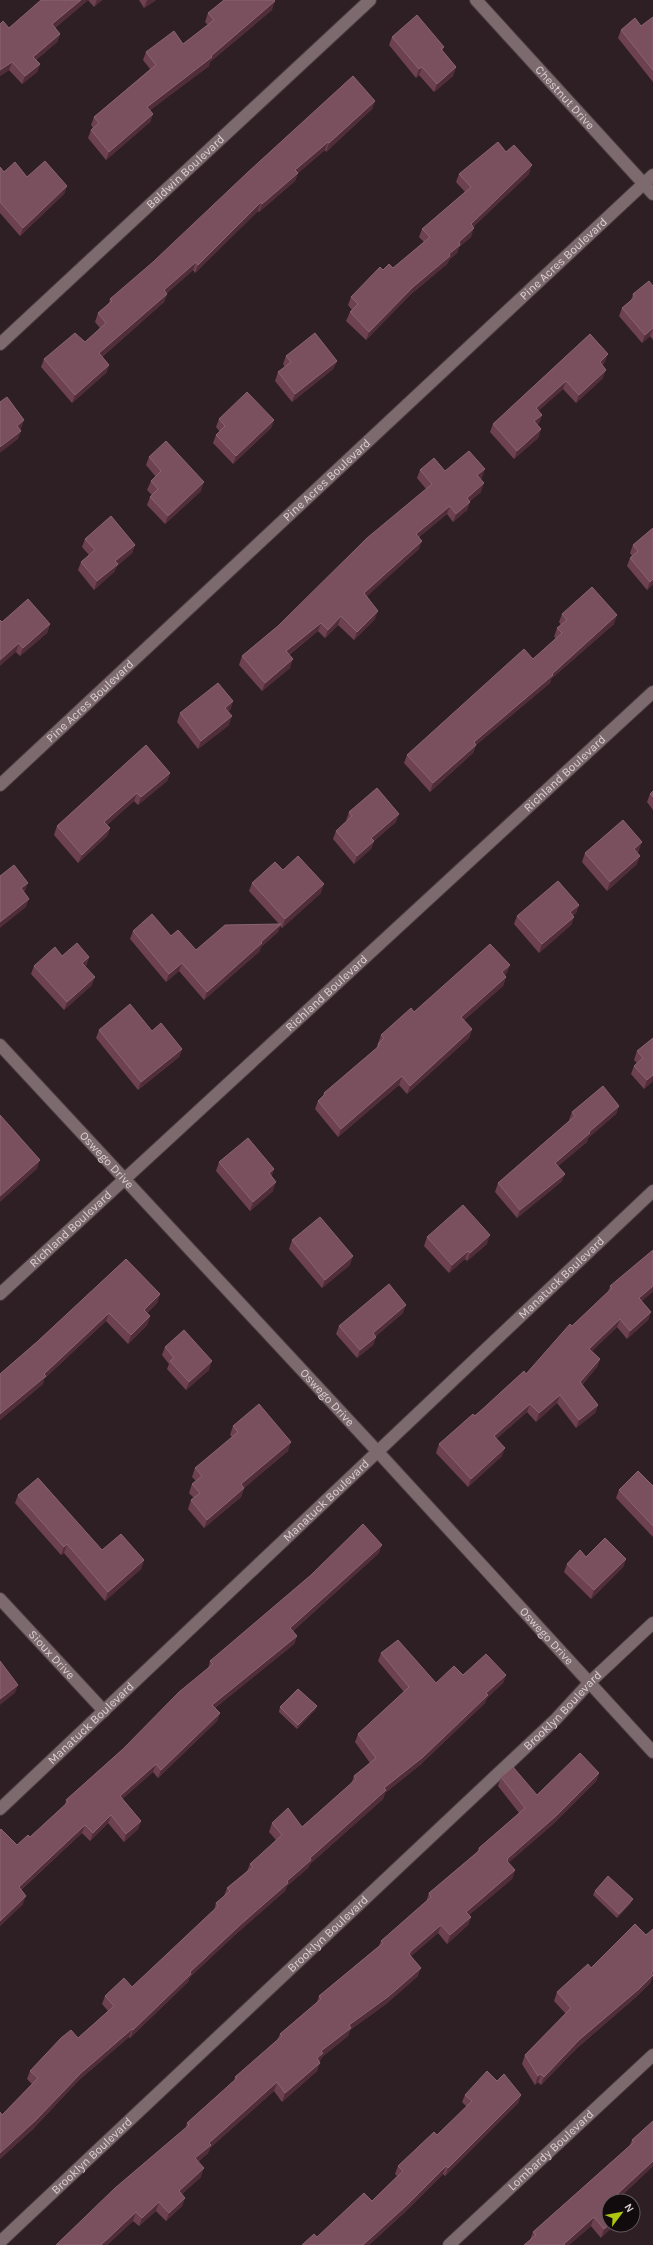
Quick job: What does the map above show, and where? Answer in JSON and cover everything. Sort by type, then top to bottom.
[{"type":"street","name":"Baldwin Boulevard","points":[[0,344],[370,0]]},
{"type":"street","name":"Chestnut Drive","points":[[476,0],[653,194]]},
{"type":"street","name":"Pine Acres Boulevard","points":[[0,785],[653,175]]},
{"type":"street","name":"Richland Boulevard","points":[[0,1294],[653,692]]},
{"type":"street","name":"Oswego Drive","points":[[0,1045],[378,1452],[653,1752]]},
{"type":"street","name":"Manatuck Boulevard","points":[[0,1809],[653,1192]]},
{"type":"street","name":"Sioux Drive","points":[[0,1599],[104,1712]]},
{"type":"street","name":"Brooklyn Boulevard","points":[[0,2242],[556,1719],[590,1682],[653,1623]]},
{"type":"street","name":"Lombardy Boulevard","points":[[449,2245],[653,2055]]},
{"type":"building","points":[[41,0],[81,0],[52,24],[60,34],[33,57],[40,64],[25,76],[12,62],[0,70],[0,24],[3,21],[9,28]]},
{"type":"building","points":[[224,0],[275,1],[211,56],[212,57],[147,107],[153,114],[109,152],[91,130],[99,123],[94,117],[156,65],[146,52],[174,31],[183,44],[214,20],[208,13]]},
{"type":"building","points":[[417,15],[444,47],[441,49],[456,67],[437,84],[422,67],[419,69],[392,37]]},
{"type":"building","points":[[653,17],[653,70],[621,30],[635,18],[641,26]]},
{"type":"building","points":[[353,76],[375,101],[329,143],[328,142],[295,170],[298,173],[262,204],[261,202],[198,265],[196,262],[164,290],[167,294],[99,353],[109,365],[75,395],[44,359],[75,333],[85,342],[106,323],[98,313],[112,301],[110,299],[153,262]]},
{"type":"building","points":[[498,142],[506,152],[514,145],[532,165],[471,224],[474,228],[459,242],[460,245],[449,254],[450,256],[413,287],[369,332],[350,312],[358,304],[351,297],[380,267],[383,270],[389,264],[393,268],[430,237],[422,229],[471,187],[459,174]]},
{"type":"building","points":[[45,161],[67,186],[23,228],[0,202],[0,167],[4,172],[15,162],[27,177]]},
{"type":"building","points":[[649,281],[653,286],[653,328],[645,335],[622,308],[635,297],[633,294]]},
{"type":"building","points":[[315,333],[337,361],[295,394],[278,372],[291,362],[286,356]]},
{"type":"building","points":[[590,334],[608,354],[600,362],[606,370],[579,395],[566,381],[536,408],[542,415],[534,421],[541,429],[517,451],[493,424]]},
{"type":"building","points":[[247,392],[274,420],[236,456],[216,435],[225,426],[219,419]]},
{"type":"building","points":[[7,397],[24,420],[17,426],[21,431],[0,447],[0,402]]},
{"type":"building","points":[[166,441],[204,482],[168,516],[150,497],[158,489],[151,481],[161,471],[149,457]]},
{"type":"building","points":[[469,451],[485,469],[477,475],[484,483],[467,498],[470,502],[456,514],[450,506],[416,534],[422,541],[364,593],[378,611],[357,632],[341,616],[328,630],[321,623],[286,651],[293,659],[265,683],[242,656],[278,626],[367,538],[432,484],[420,470],[434,458],[445,471]]},
{"type":"building","points":[[111,516],[135,545],[115,561],[118,564],[97,581],[81,562],[95,550],[85,539]]},
{"type":"building","points":[[653,528],[653,579],[650,582],[630,558],[638,551],[633,545]]},
{"type":"building","points":[[592,587],[617,615],[552,674],[553,675],[474,742],[476,745],[433,783],[407,755],[524,649],[533,659],[562,633],[557,628],[567,620],[562,614]]},
{"type":"building","points":[[28,599],[50,624],[23,648],[19,643],[0,660],[0,620],[2,622]]},
{"type":"building","points":[[218,683],[233,701],[225,708],[232,716],[201,741],[180,713]]},
{"type":"building","points":[[146,745],[170,773],[141,797],[137,793],[104,822],[110,828],[82,855],[57,826]]},
{"type":"building","points":[[377,788],[399,814],[371,838],[374,841],[357,856],[336,831],[352,816],[349,812]]},
{"type":"building","points":[[623,820],[642,842],[634,849],[640,856],[610,882],[585,853]]},
{"type":"building","points":[[298,856],[324,884],[285,919],[252,883],[275,862],[283,870]]},
{"type":"building","points":[[14,865],[28,883],[21,888],[29,899],[0,922],[0,876]]},
{"type":"building","points":[[558,881],[579,905],[570,912],[574,917],[542,944],[517,916]]},
{"type":"building","points":[[152,914],[171,936],[178,930],[196,950],[225,925],[281,924],[207,992],[182,963],[169,974],[133,931]]},
{"type":"building","points":[[77,943],[89,957],[82,963],[95,977],[67,1002],[34,966],[55,947],[62,956]]},
{"type":"building","points":[[490,944],[510,965],[502,972],[506,977],[461,1017],[472,1029],[410,1086],[402,1076],[341,1129],[318,1101],[325,1094],[324,1093],[379,1046],[378,1044],[384,1038],[381,1035],[411,1008],[414,1012]]},
{"type":"building","points":[[130,1004],[152,1031],[161,1023],[182,1049],[141,1082],[99,1030]]},
{"type":"building","points":[[653,1038],[653,1075],[647,1080],[634,1066],[643,1058],[637,1051]]},
{"type":"building","points":[[603,1086],[619,1106],[555,1163],[565,1174],[520,1210],[498,1183],[575,1116],[572,1112]]},
{"type":"building","points":[[0,1115],[40,1160],[0,1196]]},
{"type":"building","points":[[248,1138],[274,1169],[269,1173],[276,1182],[253,1202],[219,1162]]},
{"type":"building","points":[[463,1205],[490,1235],[470,1253],[468,1251],[452,1265],[427,1237]]},
{"type":"building","points":[[320,1217],[353,1256],[325,1280],[292,1240]]},
{"type":"building","points":[[653,1250],[653,1286],[639,1298],[651,1312],[630,1331],[620,1319],[589,1349],[600,1359],[580,1382],[598,1405],[579,1420],[560,1395],[539,1413],[530,1404],[494,1436],[505,1448],[471,1479],[439,1444],[473,1414],[475,1416],[524,1371],[526,1374],[570,1324],[572,1326],[612,1288],[610,1286]]},
{"type":"building","points":[[126,1259],[160,1294],[144,1310],[150,1316],[131,1335],[109,1313],[44,1374],[46,1376],[0,1414],[0,1374],[38,1341]]},
{"type":"building","points":[[389,1284],[406,1305],[373,1333],[376,1337],[360,1350],[339,1326]]},
{"type":"building","points":[[184,1330],[212,1361],[189,1382],[170,1361],[174,1358],[165,1347]]},
{"type":"building","points":[[259,1404],[291,1442],[241,1484],[244,1488],[207,1520],[191,1500],[200,1493],[192,1484],[202,1476],[195,1468],[238,1432],[233,1426]]},
{"type":"building","points":[[638,1471],[653,1486],[653,1526],[619,1490]]},
{"type":"building","points":[[38,1478],[102,1550],[121,1534],[144,1560],[108,1592],[67,1544],[64,1547],[18,1495]]},
{"type":"building","points":[[363,1524],[382,1545],[290,1628],[297,1636],[212,1705],[220,1713],[161,1770],[156,1764],[120,1796],[141,1821],[126,1834],[111,1815],[93,1833],[85,1825],[19,1887],[26,1896],[0,1921],[0,1830],[1,1829],[17,1845],[28,1835],[30,1837],[68,1802],[66,1800],[123,1749],[179,1692],[213,1664],[210,1661],[311,1575]]},
{"type":"building","points":[[605,1538],[626,1559],[594,1590],[567,1564],[580,1550],[586,1557]]},
{"type":"building","points":[[398,1640],[436,1683],[454,1666],[463,1675],[486,1654],[506,1675],[486,1693],[488,1695],[423,1757],[384,1788],[386,1790],[310,1858],[311,1860],[287,1881],[288,1883],[190,1972],[191,1974],[133,2030],[132,2029],[81,2073],[36,2120],[0,2153],[0,2112],[2,2115],[38,2078],[30,2071],[61,2038],[71,2030],[78,2038],[114,2006],[105,1996],[124,1978],[132,1987],[218,1906],[216,1903],[230,1891],[227,1888],[253,1867],[250,1864],[282,1835],[272,1823],[288,1808],[302,1827],[356,1779],[354,1776],[376,1758],[358,1734],[409,1687],[381,1653]]},
{"type":"building","points":[[0,1661],[18,1685],[0,1699]]},
{"type":"building","points":[[298,1689],[317,1706],[298,1725],[280,1707]]},
{"type":"building","points":[[580,1753],[599,1773],[556,1816],[508,1858],[507,1861],[515,1870],[466,1912],[471,1917],[450,1935],[441,1925],[411,1951],[409,1954],[421,1968],[389,1996],[349,2025],[351,2028],[321,2051],[323,2053],[317,2058],[320,2063],[285,2093],[277,2082],[209,2143],[211,2145],[195,2158],[204,2168],[179,2191],[185,2198],[169,2213],[159,2202],[142,2218],[136,2212],[101,2245],[56,2245],[115,2188],[189,2125],[187,2123],[237,2078],[235,2077],[282,2036],[280,2034],[321,1999],[319,1996],[383,1943],[381,1941],[431,1897],[429,1893],[480,1850],[479,1848],[525,1808],[501,1777],[513,1767],[537,1795]]},
{"type":"building","points":[[608,1876],[633,1899],[619,1914],[595,1891]]},
{"type":"building","points":[[635,1924],[646,1935],[653,1929],[653,1972],[651,1973],[653,1975],[639,1989],[579,2040],[544,2077],[541,2074],[538,2076],[525,2055],[571,2008],[557,1992],[588,1964],[591,1968]]},
{"type":"building","points":[[487,2071],[497,2081],[504,2074],[521,2095],[448,2168],[446,2166],[408,2204],[363,2245],[302,2245],[314,2234],[317,2237],[364,2193],[372,2201],[403,2171],[398,2166],[434,2132],[437,2135],[472,2101],[465,2095]]},
{"type":"building","points":[[653,2121],[653,2161],[618,2193],[601,2193],[601,2225],[594,2217],[564,2244],[565,2245],[524,2245],[536,2235],[533,2232],[634,2142],[632,2140]]}]
